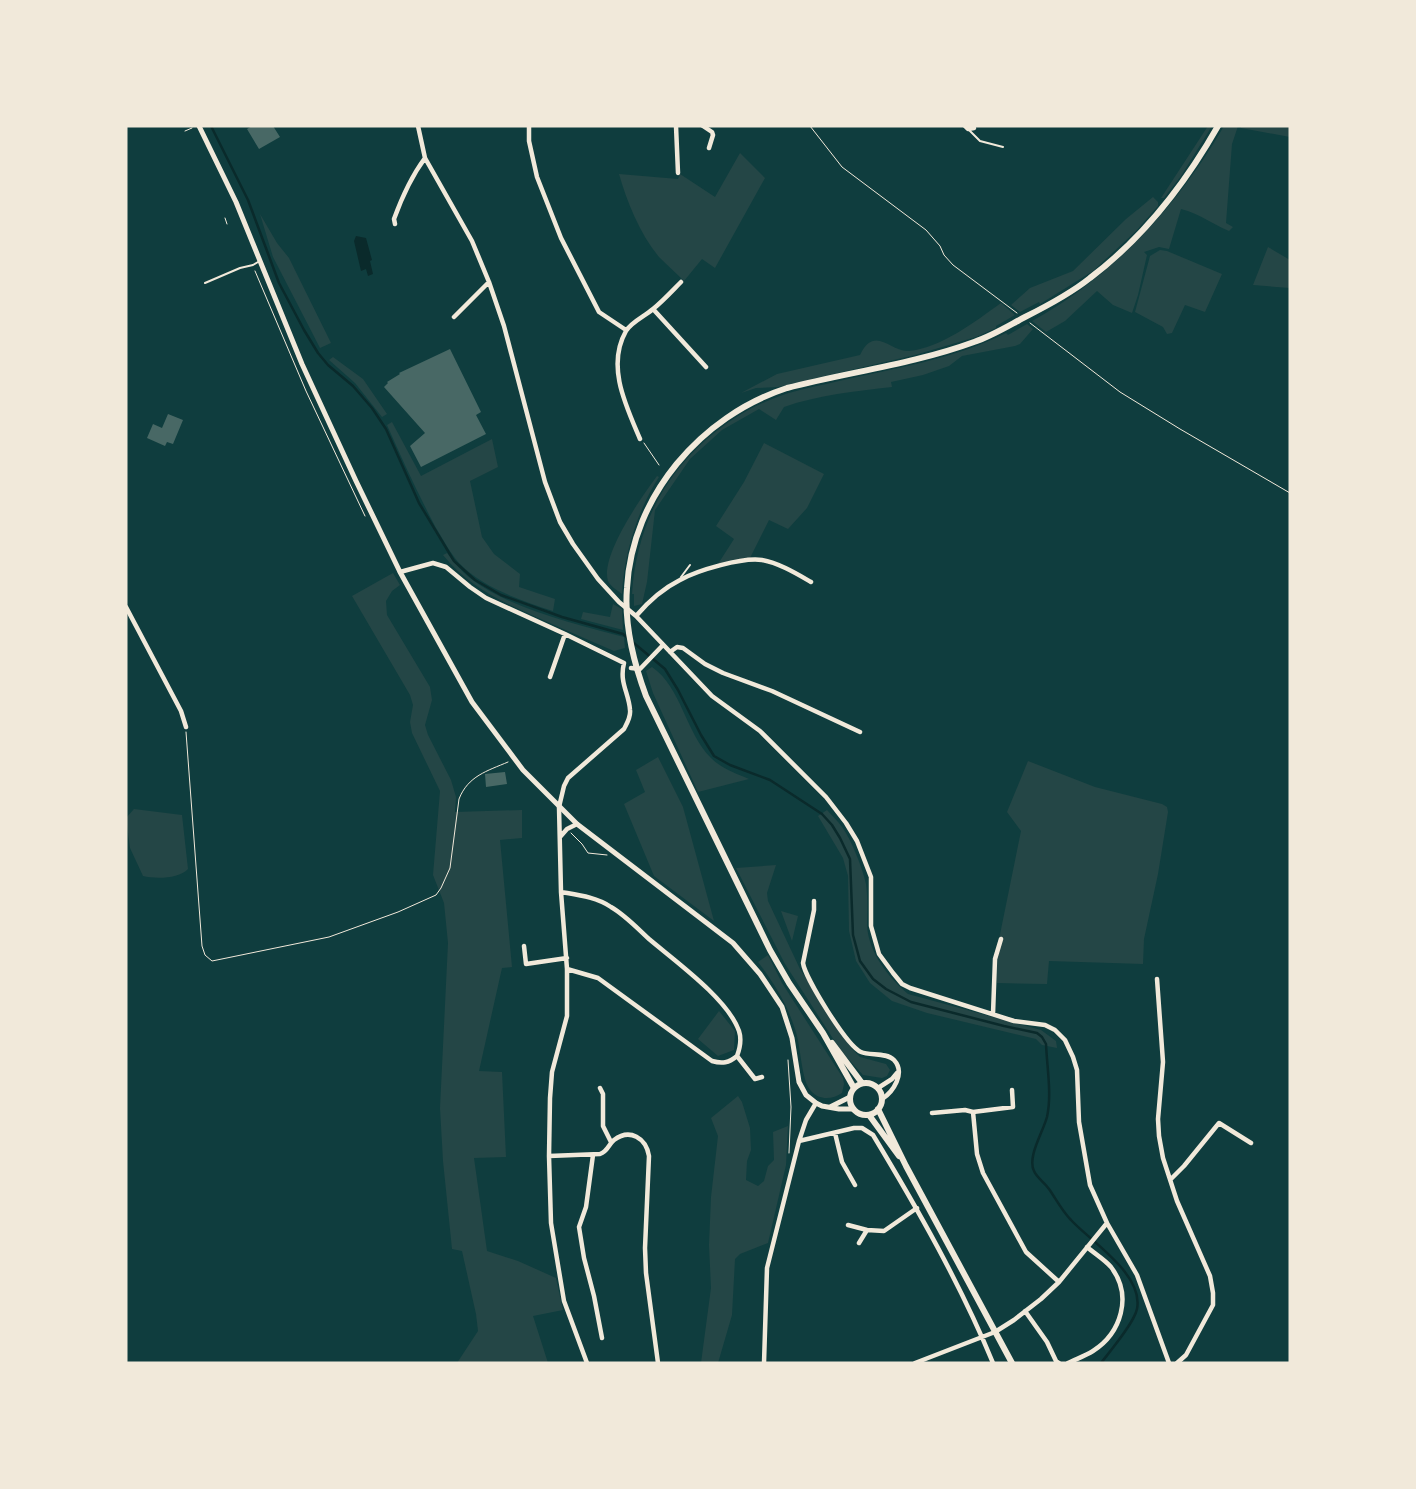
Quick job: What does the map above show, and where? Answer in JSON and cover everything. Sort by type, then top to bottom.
[{"type":"main road","points":[[854,1088],[823,1033],[789,983],[770,950],[646,696],[629,638],[626,607],[631,560],[639,529],[653,498],[666,478],[700,438],[724,420],[772,394],[803,384],[943,351],[973,342],[1001,330],[1048,305],[1090,278],[1121,252],[1142,230],[1190,172],[1218,126]]},
{"type":"main road","points":[[823,1033],[862,1083]]},
{"type":"main road","points":[[862,1083],[874,1084],[878,1088],[882,1099],[878,1109],[869,1114],[858,1113],[853,1108],[850,1097],[854,1088],[862,1083]]},
{"type":"main road","points":[[878,1109],[906,1166],[1012,1363]]},
{"type":"main road","points":[[869,1114],[906,1166]]},
{"type":"street","points":[[199,126],[222,171],[324,412],[400,572],[472,702],[516,762],[577,824],[733,943],[752,964],[782,1007],[789,1027],[802,1089],[816,1103],[839,1109],[853,1108]]},
{"type":"street","points":[[418,126],[425,158],[472,241],[489,282],[507,334],[530,430],[551,503],[573,544],[598,579],[619,602],[636,616],[712,696],[760,731],[826,797],[846,823],[857,841],[871,878],[871,926],[879,954],[902,984],[1014,1021],[1045,1025],[1055,1030],[1065,1040],[1077,1070],[1079,1122],[1090,1185],[1107,1223],[1137,1275],[1170,1363]]},
{"type":"street","points":[[529,126],[529,141],[540,187],[561,238],[599,312],[626,330]]},
{"type":"street","points":[[676,126],[678,174]]},
{"type":"street","points":[[702,126],[712,132],[713,135],[709,148]]},
{"type":"street","points":[[967,128],[974,128]]},
{"type":"street","points":[[395,224],[394,219],[405,191],[425,158]]},
{"type":"street","points":[[454,317],[489,282]]},
{"type":"street","points":[[640,438],[628,410],[618,376],[618,362],[626,330],[653,309],[681,282]]},
{"type":"street","points":[[653,309],[706,367]]},
{"type":"street","points":[[636,616],[647,604],[680,580],[723,565],[762,560],[811,582]]},
{"type":"street","points":[[400,572],[433,564],[446,567],[486,598],[565,634],[624,664],[622,683],[630,711],[629,719],[624,729],[568,778],[559,807],[561,892],[567,969],[567,1016],[551,1080],[549,1156],[551,1223],[564,1301],[587,1363]]},
{"type":"street","points":[[126,607],[180,711],[186,727]]},
{"type":"street","points":[[550,677],[565,634]]},
{"type":"street","points":[[631,668],[640,669],[663,645]]},
{"type":"street","points":[[670,652],[677,647],[682,648],[705,664],[723,673],[772,691],[860,732]]},
{"type":"street","points":[[560,837],[577,824]]},
{"type":"street","points":[[561,892],[592,898],[613,907],[711,992],[727,1010],[739,1029],[741,1037],[737,1056],[725,1063],[712,1061],[598,978],[567,969]]},
{"type":"street","points":[[814,901],[814,910],[803,963],[806,974],[849,1042],[861,1052],[891,1058],[895,1062],[898,1079],[894,1089],[882,1099]]},
{"type":"street","points":[[993,1014],[995,959],[1001,939]]},
{"type":"street","points":[[524,946],[526,964],[566,958]]},
{"type":"street","points":[[1157,979],[1163,1062],[1158,1119],[1163,1158],[1177,1201],[1210,1276],[1213,1293],[1213,1305],[1186,1355],[1177,1363]]},
{"type":"street","points":[[737,1056],[755,1078],[762,1077]]},
{"type":"street","points":[[878,1088],[892,1080],[898,1073]]},
{"type":"street","points":[[600,1088],[603,1094],[603,1126],[606,1136],[611,1142]]},
{"type":"street","points":[[932,1113],[965,1110],[972,1112],[1013,1107],[1012,1090]]},
{"type":"street","points":[[830,1107],[850,1097]]},
{"type":"street","points":[[764,1363],[767,1268],[799,1141],[806,1120],[816,1103]]},
{"type":"street","points":[[972,1112],[976,1154],[983,1173],[1026,1252],[1059,1282]]},
{"type":"street","points":[[1171,1179],[1219,1123],[1251,1143]]},
{"type":"street","points":[[799,1141],[854,1128],[862,1128],[869,1131],[917,1208],[983,1337],[993,1363]]},
{"type":"street","points":[[835,1133],[842,1162],[855,1186]]},
{"type":"street","points":[[549,1156],[605,1153],[611,1142],[631,1134],[643,1140],[648,1151],[645,1265],[658,1363]]},
{"type":"street","points":[[593,1155],[586,1207],[579,1227],[602,1338]]},
{"type":"street","points":[[848,1225],[867,1230],[884,1231],[917,1208]]},
{"type":"street","points":[[915,1363],[995,1332],[1025,1311],[1059,1282],[1107,1223]]},
{"type":"street","points":[[859,1243],[867,1230]]},
{"type":"street","points":[[1068,1363],[1093,1351],[1103,1343],[1115,1328],[1122,1314],[1122,1293],[1119,1281],[1106,1262],[1089,1245]]},
{"type":"street","points":[[1025,1311],[1047,1342],[1058,1363]]},
{"type":"lane","points":[[967,128],[980,141],[1003,147]]},
{"type":"lane","points":[[205,283],[259,262]]},
{"type":"lane","points":[[680,580],[690,564]]},
{"type":"path","points":[[185,131],[195,126]]},
{"type":"path","points":[[810,126],[842,167],[926,230],[953,265],[1020,314]]},
{"type":"path","points":[[225,218],[227,224]]},
{"type":"path","points":[[1031,324],[1120,392],[1290,493]]},
{"type":"path","points":[[640,438],[660,465]]},
{"type":"path","points":[[186,727],[202,946],[205,955],[212,961],[329,937],[398,912],[436,895],[450,868],[459,799],[463,788],[480,774],[508,762]]},
{"type":"path","points":[[567,830],[582,844],[588,853],[609,857]]},
{"type":"path","points":[[788,1055],[791,1107],[789,1156]]},
{"type":"shaded area","points":[[1208,126],[1212,126],[1181,176],[1164,198],[1161,198]]},
{"type":"shaded area","points":[[1224,126],[1238,126],[1232,144],[1226,223],[1233,227],[1229,231],[1181,209],[1169,249],[1159,247],[1144,252],[1147,255],[1132,313],[1113,305],[1097,291],[1065,321],[1046,332],[1032,321],[1089,283],[1116,261],[1140,237],[1164,212],[1206,156]]},
{"type":"shaded area","points":[[1241,126],[1290,126],[1290,137],[1241,128]]},
{"type":"shaded area","points":[[740,153],[765,178],[715,268],[702,259],[684,281],[652,248],[630,207],[619,174],[678,179],[680,174],[715,197]]},
{"type":"shaded area","points":[[1153,197],[1158,202],[1158,206],[1136,231],[1093,271],[1040,304],[1039,302],[1020,312],[1011,305],[1030,288],[1073,271],[1126,219]]},
{"type":"shaded area","points":[[260,214],[277,243],[289,258],[331,343],[320,348],[273,257]]},
{"type":"shaded area","points":[[356,236],[366,238],[372,260],[370,261],[373,274],[368,276],[366,269],[361,271],[354,241]]},
{"type":"shaded area","points":[[1268,247],[1290,260],[1290,288],[1253,285]]},
{"type":"shaded area","points":[[1160,250],[1167,251],[1222,274],[1205,312],[1185,305],[1172,333],[1167,334],[1163,327],[1135,312],[1150,256]]},
{"type":"shaded area","points":[[1001,303],[1015,315],[996,326],[996,328],[976,337],[915,355],[778,387],[756,388],[741,393],[777,374],[860,355],[871,342],[883,342],[909,351],[933,345],[958,333]]},
{"type":"shaded area","points":[[1027,324],[1033,329],[1020,344],[1015,346],[962,356],[949,366],[923,375],[891,382],[892,387],[810,399],[784,407],[776,420],[759,409],[722,430],[690,459],[655,510],[647,582],[642,604],[634,606],[634,594],[632,594],[637,560],[652,511],[679,468],[712,434],[751,409],[787,394],[966,350],[1006,333],[1008,335]]},
{"type":"shaded area","points":[[333,357],[363,379],[387,414],[382,417],[355,383],[329,360]]},
{"type":"shaded area","points":[[392,422],[421,476],[492,439],[498,467],[470,481],[482,537],[494,554],[520,574],[519,587],[555,599],[553,611],[515,598],[479,580],[459,563],[436,528],[410,476],[387,425]]},
{"type":"shaded area","points":[[764,443],[824,474],[807,508],[788,529],[769,520],[750,558],[731,560],[718,564],[734,539],[716,526],[744,482]]},
{"type":"shaded area","points":[[657,476],[659,477],[644,504],[633,533],[623,579],[622,594],[608,581],[607,570],[610,557],[624,527]]},
{"type":"shaded area","points":[[447,553],[467,575],[486,589],[544,614],[624,637],[625,648],[614,651],[488,594],[453,567],[443,555]]},
{"type":"shaded area","points":[[393,573],[400,585],[392,591],[386,601],[387,615],[430,687],[432,700],[425,725],[428,735],[451,780],[456,797],[455,812],[522,810],[522,838],[500,840],[512,967],[502,968],[479,1071],[502,1072],[506,1157],[474,1158],[487,1251],[518,1261],[556,1278],[563,1310],[533,1316],[548,1363],[457,1363],[478,1331],[462,1251],[452,1249],[443,1161],[440,1108],[448,943],[444,903],[433,875],[440,791],[412,733],[410,722],[413,705],[410,695],[352,596]]},
{"type":"shaded area","points":[[613,604],[622,609],[623,630],[581,619],[583,612],[610,617]]},
{"type":"shaded area","points":[[652,667],[670,686],[695,736],[711,758],[724,768],[749,779],[698,792],[653,693],[646,671]]},
{"type":"shaded area","points":[[658,757],[683,807],[714,921],[654,876],[624,804],[645,792],[636,770]]},
{"type":"shaded area","points":[[1028,761],[1095,787],[1162,804],[1167,807],[1168,812],[1158,874],[1144,939],[1143,964],[1049,961],[1047,984],[997,983],[997,960],[995,959],[1021,831],[1007,812]]},
{"type":"shaded area","points":[[134,809],[182,815],[188,869],[179,875],[173,876],[154,878],[143,876],[130,848],[126,818]]},
{"type":"shaded area","points":[[827,810],[839,823],[853,846],[866,884],[867,926],[871,946],[893,980],[908,994],[1041,1030],[1056,1041],[1057,1048],[1042,1045],[1036,1039],[927,1013],[892,1001],[870,983],[856,961],[849,931],[848,876],[843,858],[818,816]]},
{"type":"shaded area","points":[[776,865],[767,893],[768,901],[800,969],[852,1049],[860,1057],[886,1064],[890,1070],[887,1076],[882,1078],[863,1075],[841,1051],[785,964],[736,868]]},
{"type":"shaded area","points":[[781,911],[798,916],[792,941]]},
{"type":"shaded area","points":[[768,955],[782,983],[843,1078],[842,1093],[831,1098],[822,1098],[811,1091],[808,1086],[792,1020],[780,994],[758,962]]},
{"type":"shaded area","points":[[719,1011],[735,1031],[734,1050],[718,1056],[698,1039]]},
{"type":"shaded area","points":[[738,1096],[742,1102],[750,1128],[751,1150],[747,1161],[746,1180],[758,1186],[764,1181],[768,1166],[774,1160],[773,1132],[788,1126],[786,1165],[768,1243],[740,1254],[735,1259],[732,1315],[718,1363],[701,1363],[711,1288],[709,1245],[711,1197],[718,1136],[711,1118]]},
{"type":"building","points":[[252,126],[273,126],[280,137],[259,149],[247,129]]},
{"type":"building","points":[[450,349],[481,412],[476,415],[486,434],[421,467],[410,446],[425,433],[384,387],[387,382],[399,373]]},
{"type":"building","points":[[168,414],[183,420],[173,444],[167,442],[165,446],[147,438],[153,424],[162,428]]},
{"type":"building","points":[[505,772],[507,784],[486,787],[485,774]]},
{"type":"waterway","points":[[211,126],[248,200],[279,283],[304,330],[318,353],[328,365],[353,386],[372,408],[386,429],[419,503],[454,561],[475,580],[501,595],[562,617],[623,634],[665,669],[714,756],[730,765],[770,780],[822,814],[832,825],[850,859],[853,935],[860,961],[873,979],[886,989],[911,1002],[1037,1033],[1042,1037],[1046,1044],[1049,1099],[1047,1117],[1034,1152],[1032,1165],[1034,1171],[1068,1216],[1114,1259],[1124,1271],[1132,1283],[1137,1296],[1137,1309],[1132,1322],[1101,1363]]}]
